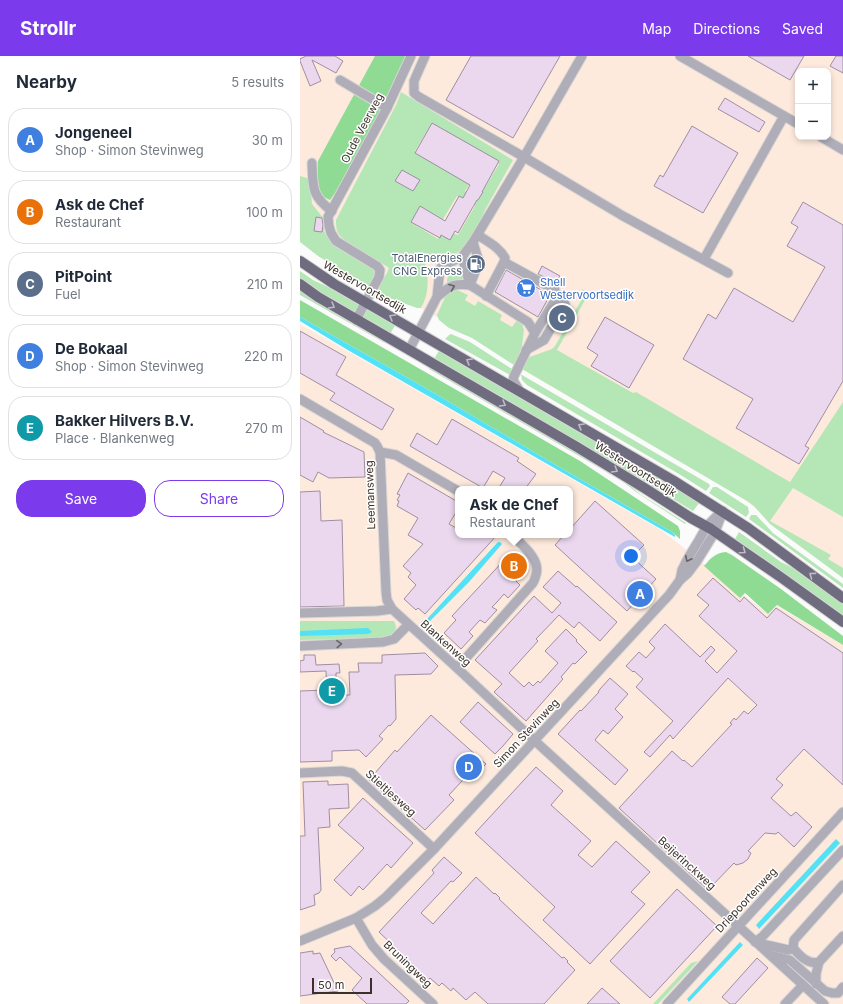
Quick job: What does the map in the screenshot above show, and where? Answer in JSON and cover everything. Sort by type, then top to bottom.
[{"type":"main road","name":"Westervoortsedijk","points":[[300,261],[325,278],[674,480],[748,528],[843,598]]},
{"type":"main road","name":"Westervoortsedijk","points":[[300,284],[318,297],[356,320],[576,447],[711,529],[843,622]]},
{"type":"street","name":"Oude Veerweg","points":[[356,320],[380,277],[380,270],[377,266],[336,241],[331,233],[328,217],[387,108],[411,56]]},
{"type":"street","points":[[426,56],[414,81],[414,93],[418,97],[524,157],[623,216],[728,273]]},
{"type":"street","points":[[409,350],[437,296],[440,269],[442,266],[462,257],[476,238],[582,56]]},
{"type":"street","points":[[683,57],[795,122]]},
{"type":"street","points":[[340,80],[387,108]]},
{"type":"street","points":[[704,259],[784,116]]},
{"type":"street","points":[[825,140],[843,150]]},
{"type":"street","points":[[312,163],[315,193],[323,204],[332,211]]},
{"type":"street","points":[[476,238],[494,245],[505,258],[486,296]]},
{"type":"street","points":[[470,285],[479,262],[476,238]]},
{"type":"street","points":[[462,257],[470,285]]},
{"type":"street","points":[[504,262],[555,290],[557,297],[565,304],[544,340],[526,350]]},
{"type":"street","points":[[437,296],[454,285],[470,285],[528,322],[535,333]]},
{"type":"street","points":[[519,390],[513,380],[514,376],[535,333],[557,297]]},
{"type":"street","name":"Leemansweg","points":[[300,399],[374,443],[380,452],[387,600],[392,609],[408,625]]},
{"type":"street","points":[[380,452],[396,455],[455,489]]},
{"type":"street","points":[[711,529],[723,511]]},
{"type":"street","name":"Simon Stevinweg","points":[[680,580],[682,570],[688,558],[699,540],[711,529]]},
{"type":"street","name":"Simon Stevinweg","points":[[300,941],[356,918],[376,906],[434,849],[669,595],[697,561],[711,529]]},
{"type":"street","points":[[456,668],[532,584],[537,574],[537,567],[534,557],[515,538]]},
{"type":"street","points":[[300,613],[377,611],[392,609]]},
{"type":"street","name":"Blankenweg","points":[[300,646],[383,642],[394,639],[408,625],[535,741]]},
{"type":"street","name":"Beijerinckweg","points":[[535,741],[824,1004]]},
{"type":"street","name":"Stieltjesweg","points":[[300,773],[342,771],[352,773],[434,849]]},
{"type":"street","name":"Driepoortenweg","points":[[667,1004],[843,812]]},
{"type":"street","points":[[755,942],[762,937],[843,850]]},
{"type":"street","points":[[793,948],[794,940],[843,885]]},
{"type":"street","name":"Bruningweg","points":[[356,918],[372,945],[384,959],[433,1004]]},
{"type":"street","points":[[816,984],[816,974],[819,962],[843,936]]},
{"type":"street","points":[[755,942],[789,950],[793,948]]},
{"type":"street","points":[[793,948],[806,960],[813,963],[819,962]]},
{"type":"street","points":[[770,955],[790,960],[824,991],[838,993],[843,987]]},
{"type":"street","points":[[785,1004],[803,985]]},
{"type":"shaded area","points":[[300,56],[843,56],[843,578],[772,523],[747,501],[714,480],[477,339],[329,258],[300,232]]},
{"type":"shaded area","points":[[300,324],[661,530],[768,614],[777,606],[843,645],[843,1004],[300,1004]]},
{"type":"green space","points":[[375,56],[406,56],[385,107],[357,157],[330,200],[318,191],[318,161]]},
{"type":"green space","points":[[401,92],[513,160],[485,210],[477,230],[465,248],[451,256],[425,263],[428,286],[426,297],[421,308],[389,298],[379,292],[377,289],[389,268],[347,242],[338,233],[336,226],[336,220],[396,105]],"holes":[[[431,124],[499,164],[478,199],[468,202],[475,206],[458,235],[453,233],[441,234],[438,239],[412,223],[420,208],[442,221],[457,196],[464,200],[469,193],[465,191],[470,183],[415,151]]]},
{"type":"green space","points":[[300,176],[310,179],[312,204],[324,219],[324,231],[329,239],[374,268],[375,278],[370,286],[318,256],[300,242]]},
{"type":"green space","points":[[460,266],[465,278],[464,281],[447,284],[447,278],[450,273]]},
{"type":"green space","points":[[300,271],[313,280],[360,303],[355,314],[300,279]]},
{"type":"green space","points":[[582,289],[589,293],[557,350],[633,393],[636,392],[790,482],[843,402],[843,517],[793,488],[770,521],[831,555],[828,559],[843,568],[843,578],[770,524],[754,506],[747,501],[522,369],[527,358],[552,349],[555,346],[583,297],[580,294]]},
{"type":"green space","points":[[300,290],[320,304],[384,341],[385,343],[300,295]]},
{"type":"green space","points":[[457,290],[468,295],[465,300],[475,306],[478,301],[502,315],[500,320],[512,327],[517,320],[522,324],[524,330],[521,353],[514,365],[472,338],[449,328],[439,320],[437,315],[446,295],[450,291]]},
{"type":"green space","points":[[300,300],[580,461],[678,526],[680,531],[680,539],[672,532],[429,390],[300,317]]},
{"type":"green space","points":[[368,308],[396,324],[390,334],[362,318]]},
{"type":"green space","points":[[451,334],[470,342],[512,369],[510,375],[445,339]]},
{"type":"green space","points":[[440,349],[700,502],[693,511],[629,472],[466,378],[434,359]]},
{"type":"green space","points":[[429,367],[619,477],[640,494],[686,523],[685,524],[636,492],[622,481],[429,369]]},
{"type":"green space","points":[[521,375],[709,484],[710,486],[706,491],[527,385],[522,380]]},
{"type":"green space","points":[[713,487],[717,487],[748,507],[749,513],[746,517],[709,493]]},
{"type":"green space","points":[[751,515],[756,515],[773,533],[843,584],[843,588],[749,519]]},
{"type":"green space","points":[[739,532],[781,562],[805,574],[843,603],[843,617],[735,539]]},
{"type":"green space","points":[[726,552],[781,589],[843,636],[843,645],[777,605],[768,614],[745,593],[740,598],[704,566],[714,556],[719,553]]},
{"type":"green space","points":[[300,621],[394,621],[396,628],[394,633],[382,638],[300,640]]},
{"type":"green space","points":[[698,961],[658,1004],[653,1004],[691,963]]},
{"type":"water","points":[[300,317],[429,390],[672,532],[675,537],[346,349],[300,321]]},
{"type":"water","points":[[498,542],[502,544],[469,582],[429,622],[423,625],[421,624],[422,621],[427,619]]},
{"type":"water","points":[[368,628],[372,632],[368,634],[300,636],[300,631]]},
{"type":"water","points":[[836,839],[840,843],[759,929],[756,925]]},
{"type":"water","points":[[740,942],[743,945],[689,1002],[687,999]]},
{"type":"building","points":[[306,56],[335,56],[343,61],[336,73],[312,60],[321,81],[310,86],[300,61],[300,59]]},
{"type":"building","points":[[471,56],[560,56],[513,138],[446,100]]},
{"type":"building","points":[[748,56],[804,56],[797,68],[795,68],[795,71],[790,80]]},
{"type":"building","points":[[836,56],[843,56],[843,73],[830,66]]},
{"type":"building","points":[[725,98],[765,122],[759,132],[718,109]]},
{"type":"building","points":[[432,123],[499,161],[483,192],[458,233],[455,231],[450,240],[441,235],[440,238],[411,222],[420,206],[445,221],[459,196],[463,198],[470,185],[415,153]]},
{"type":"building","points":[[692,126],[738,153],[703,213],[654,186],[660,175],[663,177]]},
{"type":"building","points":[[402,170],[420,180],[413,191],[395,181]]},
{"type":"building","points":[[803,202],[843,225],[843,381],[805,446],[809,448],[799,464],[736,428],[753,399],[683,359],[708,314],[716,319],[734,288],[793,322],[825,267],[787,246],[798,227],[791,223]]},
{"type":"building","points":[[316,217],[322,218],[322,232],[314,231]]},
{"type":"building","points":[[542,266],[560,276],[556,283],[538,274]]},
{"type":"building","points":[[506,270],[550,295],[538,317],[495,292]]},
{"type":"building","points":[[605,317],[654,345],[629,388],[591,366],[598,355],[587,348]]},
{"type":"building","points":[[300,331],[346,357],[336,375],[394,409],[382,430],[330,400],[335,393],[300,373]]},
{"type":"building","points":[[300,417],[324,431],[323,432],[364,452],[365,477],[329,478],[318,472],[313,482],[300,475]]},
{"type":"building","points":[[452,419],[519,458],[517,461],[536,474],[527,486],[500,486],[505,478],[493,471],[484,486],[480,486],[410,446],[417,433],[437,445]]},
{"type":"building","points":[[408,473],[455,500],[455,514],[449,524],[455,527],[455,538],[494,538],[425,614],[418,608],[416,610],[404,599],[416,585],[408,577],[411,573],[403,566],[423,544],[408,535],[418,518],[397,506],[399,501],[397,500],[400,495],[397,494]]},
{"type":"building","points":[[320,491],[321,521],[342,520],[344,606],[300,607],[300,492]]},
{"type":"building","points":[[595,501],[644,545],[632,557],[656,579],[627,611],[555,545],[561,538],[573,538],[573,526]]},
{"type":"building","points":[[507,557],[524,573],[516,581],[520,585],[508,598],[504,594],[492,607],[497,610],[485,623],[480,620],[469,632],[473,636],[461,649],[444,633],[456,620],[452,616]]},
{"type":"building","points":[[558,571],[617,622],[600,641],[579,622],[574,628],[559,615],[536,639],[538,641],[509,673],[524,687],[529,682],[533,686],[538,681],[540,683],[558,663],[545,651],[566,629],[587,652],[575,664],[573,663],[561,677],[563,679],[526,721],[494,692],[502,684],[475,660],[534,596],[552,613],[561,603],[543,587]]},
{"type":"building","points":[[713,578],[740,602],[744,597],[767,618],[776,608],[843,653],[843,785],[804,749],[776,779],[783,785],[771,798],[791,816],[796,812],[812,827],[794,847],[778,832],[776,834],[765,833],[748,851],[751,853],[748,859],[743,863],[736,865],[734,863],[708,890],[619,808],[672,751],[692,767],[732,724],[730,723],[734,718],[736,720],[744,711],[748,714],[757,705],[728,678],[673,739],[670,735],[650,757],[644,752],[673,721],[636,687],[643,679],[626,666],[639,652],[646,658],[655,648],[649,642],[665,624],[700,657],[711,646],[715,650],[705,661],[717,673],[737,651],[699,616],[709,605],[697,595]]},
{"type":"building","points":[[425,653],[438,666],[431,674],[395,675],[396,719],[379,736],[383,739],[366,757],[359,750],[332,751],[332,761],[300,762],[300,691],[327,690],[326,671],[300,672],[300,661],[304,660],[304,655],[315,655],[316,665],[339,664],[340,673],[336,673],[336,695],[350,695],[349,672],[359,672],[358,663],[382,663],[382,655]]},
{"type":"building","points":[[610,678],[628,694],[615,709],[623,717],[608,734],[603,730],[595,740],[628,770],[615,785],[558,734],[599,692]]},
{"type":"building","points":[[478,702],[513,734],[495,754],[460,722]]},
{"type":"building","points":[[431,715],[486,764],[478,772],[474,768],[449,795],[454,800],[425,830],[369,780],[395,750],[397,752]]},
{"type":"building","points":[[536,767],[563,791],[551,805],[591,841],[578,855],[592,867],[616,841],[650,872],[631,892],[645,904],[590,964],[543,920],[555,907],[475,833]]},
{"type":"building","points":[[328,781],[328,785],[348,784],[349,808],[329,809],[330,827],[318,828],[321,890],[319,893],[314,895],[315,905],[300,910],[300,836],[305,836],[303,782]]},
{"type":"building","points":[[363,798],[413,843],[391,868],[387,864],[363,890],[359,886],[351,896],[334,880],[364,848],[338,825]]},
{"type":"building","points":[[444,857],[462,873],[453,882],[451,881],[421,913],[433,924],[476,877],[494,894],[495,893],[500,898],[499,899],[562,958],[564,957],[575,970],[544,1004],[488,1004],[475,992],[466,1000],[453,988],[451,991],[442,983],[439,986],[430,978],[426,982],[395,953],[398,950],[379,932],[434,873],[432,870]]},
{"type":"building","points":[[677,889],[717,926],[650,998],[610,961]]},
{"type":"building","points":[[350,946],[409,1001],[406,1004],[367,1004],[352,990],[362,978],[340,957],[336,961],[331,956],[335,952],[334,949]]},
{"type":"building","points":[[313,951],[313,954],[320,953],[338,991],[300,996],[300,953]]},
{"type":"building","points":[[757,958],[768,968],[735,1004],[730,1004],[722,997]]},
{"type":"building","points":[[602,988],[620,1004],[587,1004]]},
{"type":"place","name":"TotalEnergies CNG Express","points":[[476,264]]},
{"type":"place","name":"Shell Westervoortsedijk","points":[[526,288]]},
{"type":"place","name":"PitPoint","points":[[562,318]]},
{"type":"place","name":"Ask de Chef","points":[[514,566]]},
{"type":"place","name":"Jongeneel","points":[[640,594]]},
{"type":"place","name":"Bakker Hilvers B.V.","points":[[332,691]]},
{"type":"place","name":"De Bokaal","points":[[469,767]]}]
